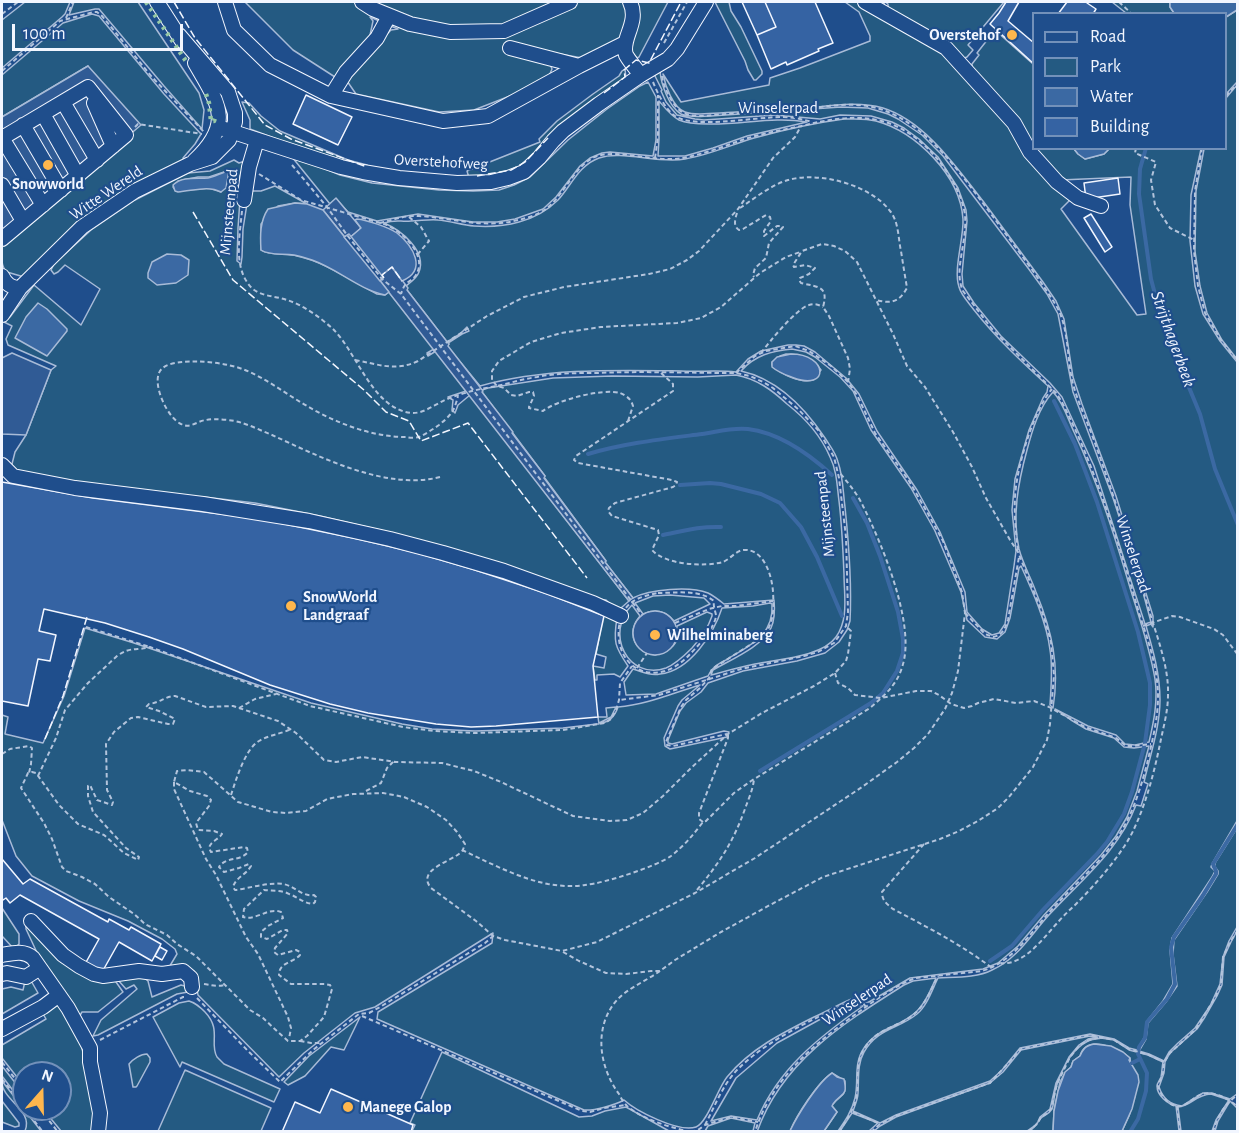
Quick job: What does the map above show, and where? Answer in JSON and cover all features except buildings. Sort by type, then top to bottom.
[{"type":"street","points":[[157,2],[214,94],[218,107],[218,127]]},
{"type":"street","points":[[225,2],[234,30],[270,64],[331,96],[444,121],[488,116],[625,43]]},
{"type":"street","points":[[362,2],[410,24],[450,32],[504,31],[570,2]]},
{"type":"street","points":[[630,2],[634,17],[625,43],[625,53],[647,79]]},
{"type":"street","name":"Overstehofweg","points":[[218,127],[363,172],[457,183],[491,182],[508,178],[524,172],[568,127],[598,104],[647,79],[677,49],[706,2]]},
{"type":"street","points":[[865,2],[946,48],[1014,123],[1030,152],[1057,182],[1078,198],[1101,206]]},
{"type":"street","points":[[331,96],[345,72],[377,38],[389,16]]},
{"type":"street","points":[[179,35],[228,92],[235,113],[232,132]]},
{"type":"street","points":[[510,48],[579,66]]},
{"type":"street","points":[[3,235],[43,205],[126,135],[88,87],[2,138],[43,205]]},
{"type":"street","points":[[63,102],[97,160]]},
{"type":"street","points":[[43,114],[78,176]]},
{"type":"street","points":[[23,126],[61,190]]},
{"type":"street","name":"Witte Wereld","points":[[190,164],[206,150],[218,127]]},
{"type":"street","name":"Witte Wereld","points":[[2,315],[12,292],[82,228],[135,191],[190,164],[212,157],[229,140],[232,132]]},
{"type":"street","name":"Mijnsteenpad","points":[[244,200],[249,167],[257,140]]},
{"type":"street","points":[[2,184],[23,221]]},
{"type":"street","points":[[2,276],[5,282],[15,288],[12,292]]},
{"type":"street","points":[[2,465],[13,476],[75,488],[203,504],[309,521],[390,539],[443,552],[504,571],[593,603],[621,616]]},
{"type":"street","points":[[31,921],[63,955],[94,974],[103,976],[139,970],[162,974],[183,971],[191,978],[192,987]]},
{"type":"street","points":[[2,956],[21,952],[33,958],[68,1008],[90,1048],[90,1062],[100,1113],[98,1131]]},
{"type":"street","points":[[2,974],[26,977],[40,969]]},
{"type":"street","points":[[2,1029],[59,996]]},
{"type":"path","points":[[2,14],[18,2]]},
{"type":"path","points":[[65,19],[73,2]]},
{"type":"path","points":[[665,42],[687,2]]},
{"type":"path","points":[[2,71],[56,24],[65,19],[93,12],[101,15],[152,77],[205,134],[138,124]]},
{"type":"path","points":[[660,65],[667,90],[679,111],[685,114],[699,116],[841,105],[883,110],[908,123],[939,150],[961,176],[1026,261],[1062,318],[1073,384],[1133,553],[1153,623],[1168,680],[1168,705],[1150,786],[1134,829],[1122,849],[1082,898],[1037,945],[1023,957],[1008,964],[1001,963]]},
{"type":"path","name":"Winselerpad","points":[[647,79],[670,112],[690,122],[780,117],[800,118],[815,122]]},
{"type":"path","points":[[1227,95],[1238,83]]},
{"type":"path","points":[[655,158],[658,137],[658,94]]},
{"type":"path","name":"Winselerpad","points":[[380,223],[420,216],[482,224],[518,220],[549,207],[580,169],[596,157],[612,154],[682,158],[751,137],[815,122],[844,117],[876,119],[910,134],[933,155],[953,182],[963,206],[965,224],[959,275],[963,291],[992,329],[1053,389],[1064,405],[1089,459],[1118,542],[1153,658],[1158,694],[1158,708],[1139,793],[1125,826],[1096,863],[1055,906],[1028,939],[1001,963],[992,968],[971,973],[916,978],[907,981],[824,1037],[788,1073],[771,1097],[755,1131]]},
{"type":"path","points":[[355,359],[397,368],[418,361],[487,316],[524,297],[564,287],[670,269],[699,250],[738,209],[773,158],[795,137],[801,126]]},
{"type":"path","points":[[278,146],[382,279],[401,294],[642,615]]},
{"type":"path","points":[[1136,150],[1135,153],[1156,162],[1151,180],[1155,205],[1170,228],[1194,240]]},
{"type":"path","points":[[1202,150],[1195,191],[1194,240],[1198,286],[1205,313],[1221,340],[1238,361]]},
{"type":"path","name":"Winselerpad","points":[[249,167],[301,200],[394,229],[404,236],[417,255]]},
{"type":"path","points":[[754,277],[755,268],[766,258],[769,243],[783,227],[777,226],[764,236],[764,231],[771,221],[766,215],[739,230],[735,227],[738,209],[787,180],[804,177],[828,178],[870,194],[890,211],[896,223],[907,288],[895,302],[886,303],[876,300]]},
{"type":"path","name":"Mijnsteenpad","points":[[244,200],[240,226],[240,262],[247,283],[260,294],[297,304],[328,325],[378,393],[388,403],[407,412],[416,413],[446,399],[474,391],[538,376],[568,374],[736,373],[750,376],[773,388],[818,430],[837,464],[846,537],[848,612],[846,626],[851,631],[848,654],[843,665],[835,673]]},
{"type":"path","points":[[401,294],[405,285],[418,272],[417,255],[429,241],[421,227],[409,217]]},
{"type":"path","points":[[628,421],[633,406],[629,398],[622,394],[608,392],[567,399],[543,411],[529,408],[534,396],[533,392],[517,396],[511,394],[497,386],[492,380],[492,371],[499,361],[531,342],[554,335],[582,329],[701,318],[721,307],[754,277],[786,257],[822,244],[845,251],[857,262],[907,366],[925,387],[953,432],[986,498],[1019,554],[1032,584],[1051,642],[1054,675],[1047,740],[1033,768],[998,808],[959,831],[823,878],[770,905],[721,932],[619,998],[608,1015],[600,1048],[610,1080],[626,1105],[656,1122],[672,1128],[691,1131],[731,1117],[758,1122]]},
{"type":"path","points":[[802,251],[793,266],[815,267],[799,280],[801,283],[818,287],[824,293],[826,298],[823,307]]},
{"type":"path","points":[[761,353],[776,333],[804,307],[814,304],[823,307],[829,316],[848,358],[849,382]]},
{"type":"path","points":[[562,951],[597,942],[695,892],[754,858],[897,762],[928,734],[948,703],[958,671],[966,613],[962,592],[943,541],[909,482],[875,433],[849,382],[822,359],[802,348],[789,347],[761,353],[750,359],[736,373]]},
{"type":"path","points":[[440,477],[408,481],[352,469],[241,422],[206,420],[187,427],[181,425],[174,420],[166,407],[159,392],[157,379],[160,370],[166,366],[184,362],[241,368],[256,374],[310,408],[340,423],[379,434],[416,438],[432,430],[455,409],[458,395]]},
{"type":"path","points":[[661,373],[673,384],[673,391],[574,459],[575,462],[676,481],[677,484],[673,487],[615,503],[609,508],[612,516],[658,530],[659,535],[653,550],[665,559],[676,563],[719,562],[745,550],[754,553],[765,563],[770,574],[773,601],[774,615],[771,625],[764,636],[712,669],[709,678],[681,706],[666,742],[667,745],[673,746],[728,734]]},
{"type":"path","points":[[966,613],[989,637],[1001,634],[1005,629],[1019,554],[1014,500],[1022,457],[1045,398],[1053,389]]},
{"type":"path","points":[[462,850],[536,881],[556,885],[585,885],[643,869],[669,857],[734,793],[870,708],[889,692],[903,665],[907,640],[905,625],[892,575],[882,549],[863,506],[838,470]]},
{"type":"path","points":[[658,593],[694,593],[714,601],[713,608],[715,621],[700,643],[682,661],[664,671],[652,672],[632,666],[622,654],[619,644],[619,626],[621,616],[632,602],[658,593]]},
{"type":"path","points":[[675,623],[713,608],[773,601]]},
{"type":"path","points":[[1143,626],[1175,616],[1214,629],[1226,638],[1238,655]]},
{"type":"path","points":[[619,700],[659,695],[741,669],[818,652],[834,643],[846,626]]},
{"type":"path","points":[[86,627],[150,647],[310,706],[403,727],[434,731],[475,733],[563,730],[605,723],[611,719],[616,710],[620,683],[632,666]]},
{"type":"path","points":[[38,776],[56,738],[65,710],[88,683],[122,652],[134,648],[150,647]]},
{"type":"path","points":[[637,668],[647,653]]},
{"type":"path","points":[[29,772],[38,776],[59,805],[78,825],[104,835],[124,853],[138,860],[139,857],[126,848],[93,812],[88,796],[88,786],[90,785],[97,800],[112,805],[113,802],[107,790],[106,744],[114,732],[132,717],[173,724],[175,719],[147,707],[149,704],[172,696],[206,707],[228,705],[278,721],[291,729],[329,762],[362,758],[396,762],[442,763],[474,771],[573,816],[609,821],[627,820],[643,813],[728,734],[835,673],[838,683],[848,688],[853,694],[882,698],[927,691],[939,694],[948,703],[964,708],[999,699],[1016,703],[1034,701],[1085,727],[1116,738],[1126,746],[1151,744]]},
{"type":"path","points":[[239,708],[255,699],[277,694]]},
{"type":"path","points":[[231,795],[252,747],[262,739],[291,729]]},
{"type":"path","points":[[703,822],[699,819],[699,813],[728,734]]},
{"type":"path","points":[[2,754],[10,749],[29,746],[32,748],[29,772],[21,788],[45,823],[62,867],[66,871],[96,884],[109,897],[145,924],[167,934],[177,944],[196,956],[250,1010],[263,1018],[288,1041],[321,1043]]},
{"type":"path","points":[[363,793],[381,783],[390,764],[396,762]]},
{"type":"path","points":[[288,1041],[291,1028],[288,1017],[258,954],[246,937],[206,859],[174,789],[177,771],[204,772],[238,802],[272,812],[286,813],[306,810],[327,799],[342,795],[384,793],[404,797],[436,812],[446,820],[464,842],[462,850],[433,869],[427,879],[427,884],[493,936],[519,944],[562,951],[606,972],[626,974],[660,971]]},
{"type":"path","points":[[695,892],[721,860],[735,836],[754,780]]},
{"type":"path","points":[[174,782],[189,791],[207,796],[211,800],[196,823],[198,830],[222,834],[211,843],[209,848],[211,852],[247,848],[248,852],[244,856],[225,861],[219,867],[224,872],[249,864],[251,866],[234,883],[235,890],[281,884],[291,886],[307,896],[316,897],[315,902],[307,904],[283,891],[264,890],[244,909],[243,916],[249,919],[276,910],[281,912],[283,918],[268,926],[261,933],[261,937],[267,939],[287,930],[288,933],[274,952],[278,955],[296,950],[300,952],[300,955],[283,964],[279,975],[291,984],[330,984],[332,989],[324,1017],[300,1041]]},
{"type":"path","points":[[924,843],[887,885],[882,892],[882,898],[893,909],[950,940],[992,968]]},
{"type":"path","points":[[1238,930],[1224,957],[1221,984],[1210,1007],[1196,1029],[1174,1048],[1164,1062],[1158,1086],[1163,1098],[1177,1106],[1182,1106],[1203,1094],[1211,1093],[1230,1100],[1238,1107]]},
{"type":"path","points":[[90,1048],[94,1041],[183,997],[190,996],[197,998],[280,1082],[321,1043],[360,1014],[369,1013],[380,1007],[493,936]]},
{"type":"path","points":[[839,1131],[852,1112],[857,1094],[859,1061],[862,1052],[878,1034],[905,1021],[920,1010],[938,976]]},
{"type":"path","points":[[192,987],[199,983],[213,986],[224,984]]},
{"type":"path","points":[[705,1125],[728,1082],[738,1070],[766,1047],[854,1000],[862,1002],[866,1007]]},
{"type":"path","points":[[360,1014],[582,1111],[590,1112],[626,1105]]},
{"type":"path","points":[[872,1131],[880,1124],[906,1112],[990,1083],[1021,1049],[1090,1035],[1114,1040],[1134,1051],[1164,1062]]},
{"type":"path","points":[[1028,1131],[1051,1109],[1057,1084],[1070,1057],[1080,1045],[1101,1037]]},
{"type":"path","points":[[2,1062],[12,1075]]},
{"type":"path","points":[[2,1079],[12,1092]]},
{"type":"path","points":[[1213,1131],[1230,1100],[1238,1095]]},
{"type":"path","points":[[1177,1106],[1180,1131]]},
{"type":"path","points":[[852,1112],[880,1124]]},
{"type":"green space","points":[[25,2],[70,2],[62,17],[2,68],[2,20]]},
{"type":"green space","points":[[74,2],[138,2],[199,93],[204,110],[202,129],[99,9],[69,15]]},
{"type":"green space","points":[[245,2],[623,2],[626,16],[621,39],[582,58],[538,50],[550,64],[552,69],[549,76],[515,94],[474,110],[439,112],[356,94],[347,81],[381,40],[391,30],[398,29],[370,17],[373,21],[369,40],[335,77],[293,50]]},
{"type":"green space","points":[[636,2],[668,2],[637,58],[630,45]]},
{"type":"green space","points":[[715,2],[729,2],[731,11],[762,71],[756,80],[748,70]]},
{"type":"green space","points":[[845,2],[861,2],[944,50],[1012,123],[1028,153],[1056,183],[1073,197],[1061,209],[1137,315],[1146,314],[1130,205],[1131,177],[1060,180],[1033,150],[1075,150],[1085,159],[1104,154],[1108,150],[1201,150],[1191,195],[1190,241],[1195,286],[1203,314],[1237,362],[1237,821],[1212,864],[1211,867],[1215,871],[1212,877],[1172,938],[1170,950],[1173,984],[1147,1021],[1145,1036],[1137,1050],[1114,1039],[1090,1034],[1020,1048],[990,1081],[880,1123],[853,1111],[858,1095],[859,1067],[869,1044],[875,1038],[921,1011],[938,978],[980,974],[1009,960],[1109,851],[1129,822],[1136,805],[1141,806],[1148,784],[1144,782],[1157,731],[1160,690],[1154,653],[1146,626],[1151,624],[1153,627],[1153,616],[1116,496],[1073,377],[1064,319],[1056,301],[1043,282],[962,174],[939,147],[913,123],[883,108],[851,104],[694,114],[681,110],[670,96],[663,74],[681,102],[769,85],[770,78],[870,41],[859,12]]},
{"type":"green space","points":[[885,2],[1004,2],[968,45],[973,50],[962,59],[888,8]]},
{"type":"green space","points":[[1112,2],[1170,2],[1173,12],[1125,12]]},
{"type":"green space","points":[[1237,10],[1237,82],[1227,93],[1227,16]]},
{"type":"green space","points":[[92,14],[99,16],[164,94],[201,134],[183,158],[184,160],[24,277],[5,270],[2,246],[47,205],[88,66],[2,117],[2,75],[63,23]]},
{"type":"green space","points":[[995,30],[1032,63],[1032,148],[1017,119],[972,69],[972,64],[979,55],[977,53]]},
{"type":"green space","points":[[625,69],[626,79],[522,166],[504,174],[469,178],[467,171],[540,142],[539,139],[557,121],[619,76]]},
{"type":"green space","points":[[660,71],[669,101],[681,114],[711,116],[841,107],[868,108],[898,119],[922,135],[943,156],[1047,294],[1058,314],[1073,392],[1113,498],[1151,622],[1145,624],[1094,466],[1062,397],[1001,336],[963,286],[966,210],[958,188],[938,157],[904,128],[871,116],[840,115],[820,119],[775,115],[704,120],[677,115],[666,102],[654,74]]},
{"type":"green space","points":[[648,82],[656,97],[656,140],[653,156],[610,152],[590,158],[580,166],[556,197],[543,209],[515,219],[473,222],[418,214],[377,221],[348,212],[336,199],[330,204],[292,157],[340,175],[372,183],[439,190],[499,190],[530,177],[568,140],[607,109]]},
{"type":"green space","points":[[1237,85],[1237,359],[1222,340],[1207,313],[1195,251],[1196,191],[1204,150],[1227,150],[1227,97]]},
{"type":"green space","points":[[659,101],[676,118],[689,123],[720,124],[770,120],[807,122],[747,136],[685,156],[658,156]]},
{"type":"green space","points":[[242,102],[249,103],[280,131],[348,160],[367,165],[366,167],[295,146],[250,129],[250,120]]},
{"type":"green space","points":[[844,119],[872,120],[891,127],[920,145],[945,172],[954,187],[963,219],[957,272],[960,290],[991,330],[1048,386],[1029,430],[1015,479],[1012,510],[1016,551],[1005,624],[999,633],[992,635],[982,629],[967,612],[965,592],[940,532],[917,490],[877,431],[859,394],[846,378],[815,352],[804,346],[796,345],[761,351],[748,359],[736,372],[580,371],[529,376],[480,386],[447,346],[448,343],[469,331],[467,327],[447,342],[407,290],[406,286],[419,272],[419,256],[416,249],[405,236],[384,223],[431,220],[497,226],[514,223],[535,216],[549,208],[586,166],[599,158],[618,155],[663,160],[685,159],[776,132]]},
{"type":"green space","points":[[234,160],[239,163],[248,160],[246,169],[241,172],[237,187],[240,199],[237,261],[241,264],[243,229],[249,191],[261,191],[275,186],[307,204],[295,203],[278,206],[261,224],[261,250],[308,259],[328,267],[377,294],[385,295],[389,292],[434,349],[427,353],[428,356],[436,351],[466,391],[448,397],[453,400],[452,410],[455,413],[458,405],[470,395],[629,601],[619,612],[606,605],[608,602],[606,600],[589,598],[384,531],[255,503],[204,497],[190,499],[32,477],[11,468],[15,452],[26,435],[51,370],[56,366],[8,345],[6,339],[12,326],[4,322],[34,285],[81,325],[100,289],[65,265],[54,274],[51,270],[54,264],[91,230],[135,200],[188,173],[210,171]],"holes":[[[224,172],[221,192],[209,188],[176,191],[173,187],[178,181],[209,177]]]},
{"type":"green space","points":[[792,349],[815,357],[853,391],[871,430],[911,488],[935,531],[961,592],[967,620],[985,637],[997,639],[1005,632],[1021,566],[1046,629],[1052,671],[1050,705],[1053,708],[1056,678],[1053,649],[1042,606],[1019,549],[1016,512],[1029,443],[1040,412],[1053,392],[1065,411],[1106,510],[1153,668],[1156,703],[1149,742],[1135,745],[1125,744],[1116,735],[1088,726],[1055,709],[1086,729],[1114,738],[1124,747],[1149,746],[1137,791],[1127,817],[1116,836],[1018,946],[998,963],[983,969],[910,978],[869,1002],[862,997],[856,997],[790,1029],[767,1042],[736,1067],[727,1077],[700,1124],[689,1128],[679,1127],[658,1120],[624,1100],[593,1110],[584,1110],[377,1019],[378,1012],[492,943],[493,933],[375,1007],[355,1013],[304,1053],[279,1077],[198,995],[194,971],[168,969],[177,954],[175,949],[162,939],[128,921],[79,901],[32,876],[16,856],[2,820],[2,715],[8,717],[5,734],[43,743],[64,696],[85,628],[311,703],[432,729],[475,731],[563,728],[599,724],[598,717],[607,717],[606,708],[616,707],[611,717],[599,723],[611,718],[618,707],[649,701],[700,685],[678,706],[664,738],[665,746],[670,749],[727,737],[729,732],[724,731],[672,744],[668,743],[680,711],[708,683],[743,671],[797,661],[825,653],[839,642],[850,621],[848,536],[842,478],[836,456],[817,427],[789,396],[766,381],[741,371],[758,358]],"holes":[[[791,354],[806,358],[818,366],[821,370],[813,380],[791,377],[772,365],[772,362],[780,356]]]},
{"type":"green space","points":[[736,375],[764,386],[794,409],[817,435],[830,457],[836,479],[841,520],[844,615],[836,637],[821,649],[711,675],[713,670],[745,652],[767,635],[775,611],[774,600],[724,604],[708,593],[681,589],[649,592],[633,598],[482,390],[553,378]]},
{"type":"green space","points":[[653,596],[704,598],[710,604],[674,621],[668,615],[660,612],[652,611],[643,614],[635,603]]},
{"type":"green space","points":[[772,604],[772,615],[765,632],[752,644],[716,666],[708,676],[656,694],[626,695],[624,682],[633,669],[650,674],[660,674],[681,666],[691,658],[707,639],[722,608]]},
{"type":"green space","points":[[632,605],[640,616],[633,629],[634,640],[642,650],[655,655],[673,646],[678,633],[677,626],[707,612],[712,616],[701,637],[692,648],[666,668],[652,670],[641,668],[631,661],[620,641],[620,628],[624,616]]},
{"type":"green space","points":[[599,608],[617,618],[616,644],[628,666],[620,677],[614,674],[597,675],[597,680],[595,680],[593,666],[604,668],[606,657],[596,654],[603,616],[587,609]]},
{"type":"green space","points":[[1237,828],[1237,927],[1223,957],[1220,984],[1210,1006],[1195,1028],[1169,1052],[1164,1061],[1139,1051],[1146,1039],[1148,1023],[1177,986],[1173,954],[1174,940],[1218,874],[1215,863]]},
{"type":"green space","points":[[2,908],[19,934],[19,944],[14,949],[2,936]]},
{"type":"green space","points":[[27,925],[61,962],[97,981],[143,977],[148,981],[152,997],[181,985],[188,987],[188,992],[177,994],[93,1036],[101,1020],[137,989],[134,985],[126,989],[118,980],[116,982],[123,992],[98,1012],[82,1012],[79,1017],[39,957],[26,929]]},
{"type":"green space","points":[[1237,931],[1237,1094],[1230,1099],[1203,1093],[1182,1106],[1174,1104],[1165,1098],[1159,1087],[1165,1062],[1170,1053],[1197,1029],[1217,996],[1222,985],[1224,957]]},
{"type":"green space","points":[[936,978],[926,1000],[917,1011],[904,1021],[876,1035],[864,1048],[859,1060],[854,1103],[838,1131],[824,1131],[837,1112],[833,1104],[845,1090],[845,1081],[832,1073],[808,1100],[790,1131],[757,1132],[782,1084],[817,1046],[859,1014],[904,985],[913,981]]},
{"type":"green space","points":[[30,979],[38,993],[2,1014],[2,989],[11,987],[23,990],[25,981]]},
{"type":"green space","points":[[189,1001],[205,1012],[213,1025],[217,1057],[224,1064],[280,1089],[274,1102],[182,1062],[180,1067],[153,1017],[179,1003]]},
{"type":"green space","points":[[848,1004],[863,1006],[801,1056],[776,1085],[757,1120],[731,1116],[711,1121],[736,1078],[777,1043]]},
{"type":"green space","points":[[55,1005],[61,1006],[81,1044],[95,1105],[94,1131],[61,1131],[53,1121],[72,1121],[72,1061],[12,1061],[12,1071],[2,1058],[2,1045],[46,1019],[42,1012]]},
{"type":"green space","points":[[360,1017],[344,1050],[331,1047],[305,1076],[288,1085],[284,1082],[309,1056]]},
{"type":"green space","points":[[1090,1036],[1097,1037],[1088,1039],[1079,1045],[1069,1057],[1056,1083],[1050,1109],[1040,1117],[1037,1124],[1027,1131],[874,1131],[896,1117],[990,1083],[1003,1072],[1021,1050]]},
{"type":"green space","points":[[1101,1038],[1114,1040],[1129,1050],[1163,1062],[1157,1090],[1164,1099],[1176,1106],[1179,1131],[1122,1131],[1135,1096],[1130,1058],[1118,1050],[1095,1044],[1083,1049],[1060,1082],[1054,1111],[1053,1131],[1029,1132],[1052,1109],[1057,1084],[1071,1056],[1088,1041]]},
{"type":"green space","points":[[442,1052],[579,1117],[626,1107],[669,1131],[412,1131],[415,1125],[410,1123]]},
{"type":"green space","points":[[147,1054],[150,1062],[137,1086],[133,1087],[129,1064],[137,1057]]},
{"type":"green space","points":[[2,1066],[12,1079],[12,1089],[2,1076]]},
{"type":"green space","points":[[185,1070],[271,1108],[261,1131],[158,1131]]},
{"type":"green space","points":[[2,1081],[12,1094],[12,1101],[6,1094]]},
{"type":"green space","points":[[1211,1094],[1229,1100],[1212,1131],[1181,1131],[1178,1107],[1201,1096]]},
{"type":"green space","points":[[2,1101],[12,1114],[12,1121],[17,1121],[19,1126],[15,1127],[2,1122]]},
{"type":"green space","points":[[1230,1101],[1237,1108],[1237,1131],[1215,1131],[1218,1121]]},
{"type":"green space","points":[[852,1113],[878,1123],[869,1131],[840,1131]]},
{"type":"green space","points":[[731,1118],[755,1123],[753,1131],[705,1131],[708,1126]]},
{"type":"green space","points":[[26,1121],[33,1121],[41,1131],[25,1131]]},
{"type":"shaded area","name":"Snowworld","points":[[88,66],[141,125],[2,246],[2,117]]},
{"type":"shaded area","points":[[336,198],[361,228],[347,240],[323,210]]},
{"type":"shaded area","points":[[392,267],[633,598],[629,601],[380,281],[383,278],[382,275]]},
{"type":"shaded area","points":[[12,353],[51,370],[26,435],[2,434],[2,358]]},
{"type":"shaded area","points":[[655,611],[664,612],[671,617],[676,624],[676,642],[671,649],[664,654],[655,655],[646,654],[639,649],[634,642],[633,633],[634,624],[639,617],[646,612]]},
{"type":"water","points":[[1170,2],[1237,2],[1237,10],[1227,16],[1227,12],[1173,12]]},
{"type":"water","points":[[1075,150],[1108,150],[1104,154],[1085,159]]},
{"type":"water","points":[[228,171],[226,188],[221,192],[206,189],[178,192],[175,191],[173,185],[185,179],[208,178]]},
{"type":"water","points":[[295,203],[307,204],[323,210],[347,240],[361,228],[355,220],[357,219],[377,224],[397,233],[412,251],[416,264],[414,271],[402,281],[392,267],[378,278],[389,292],[385,295],[366,288],[312,260],[261,250],[261,228],[268,209]]},
{"type":"water","points":[[167,254],[181,255],[189,260],[188,275],[176,283],[157,285],[148,278],[148,273],[152,262]]},
{"type":"water","points":[[38,303],[67,329],[47,356],[15,338],[26,317]]},
{"type":"water","points":[[791,354],[812,360],[818,365],[819,376],[814,380],[806,381],[785,375],[772,367],[772,362],[777,357]]},
{"type":"water","points":[[1094,1044],[1111,1046],[1123,1052],[1130,1058],[1138,1075],[1139,1082],[1132,1109],[1122,1131],[1053,1131],[1058,1091],[1065,1072],[1085,1048]]},
{"type":"water","points":[[832,1073],[844,1079],[845,1092],[833,1104],[837,1112],[824,1131],[790,1131],[814,1091]]},
{"type":"pier","points":[[349,234],[383,277],[380,281],[344,237]]},
{"type":"waterway","name":"Strijthagerbeek","points":[[1145,150],[1140,169],[1139,194],[1151,279],[1159,309],[1169,328],[1174,352],[1181,363],[1200,414],[1215,469],[1238,525]]},
{"type":"waterway","points":[[1054,401],[1075,444],[1097,502],[1138,632],[1150,683],[1150,705],[1145,743]]},
{"type":"waterway","points":[[588,454],[644,442],[731,429],[748,429],[760,431],[793,445],[832,475]]},
{"type":"waterway","points":[[680,485],[721,484],[761,494],[780,503],[801,527],[817,557],[842,616]]},
{"type":"waterway","points":[[760,771],[871,703],[883,693],[897,671],[903,653],[898,612],[867,523],[853,498]]},
{"type":"waterway","points":[[663,535],[699,528],[721,527]]},
{"type":"waterway","points":[[990,961],[1012,946],[1107,842],[1124,814],[1144,747]]},
{"type":"waterway","name":"Strijthagerbeek","points":[[1130,1132],[1138,1119],[1146,1091],[1147,1073],[1138,1054],[1139,1047],[1145,1038],[1147,1022],[1167,999],[1175,984],[1171,947],[1174,937],[1216,874],[1213,864],[1238,824]]},
{"type":"waterway","points":[[1132,1063],[1140,1059]]},
{"type":"hedge","points":[[146,2],[188,64]]},
{"type":"hedge","points":[[206,94],[211,121],[215,118]]},
{"type":"fence","points":[[174,2],[195,38],[265,125],[291,139],[367,167]]},
{"type":"fence","points":[[604,93],[625,77],[624,70],[636,60],[649,63],[681,2]]},
{"type":"fence","points":[[477,176],[511,170],[525,162],[548,138]]},
{"type":"fence","points":[[193,212],[233,280],[364,390],[386,412],[409,421],[421,441],[468,423],[587,578]]},
{"type":"fence","points":[[384,278],[382,275],[392,267],[402,281]]},
{"type":"fence","points":[[45,739],[63,696],[87,617]]},
{"type":"place","name":"Overstehof","points":[[1012,35]]},
{"type":"place","name":"Snowworld","points":[[48,165]]},
{"type":"place","name":"SnowWorld Landgraaf","points":[[291,606]]},
{"type":"place","name":"Wilhelminaberg","points":[[655,635]]},
{"type":"place","name":"Manege Galop","points":[[348,1107]]}]
